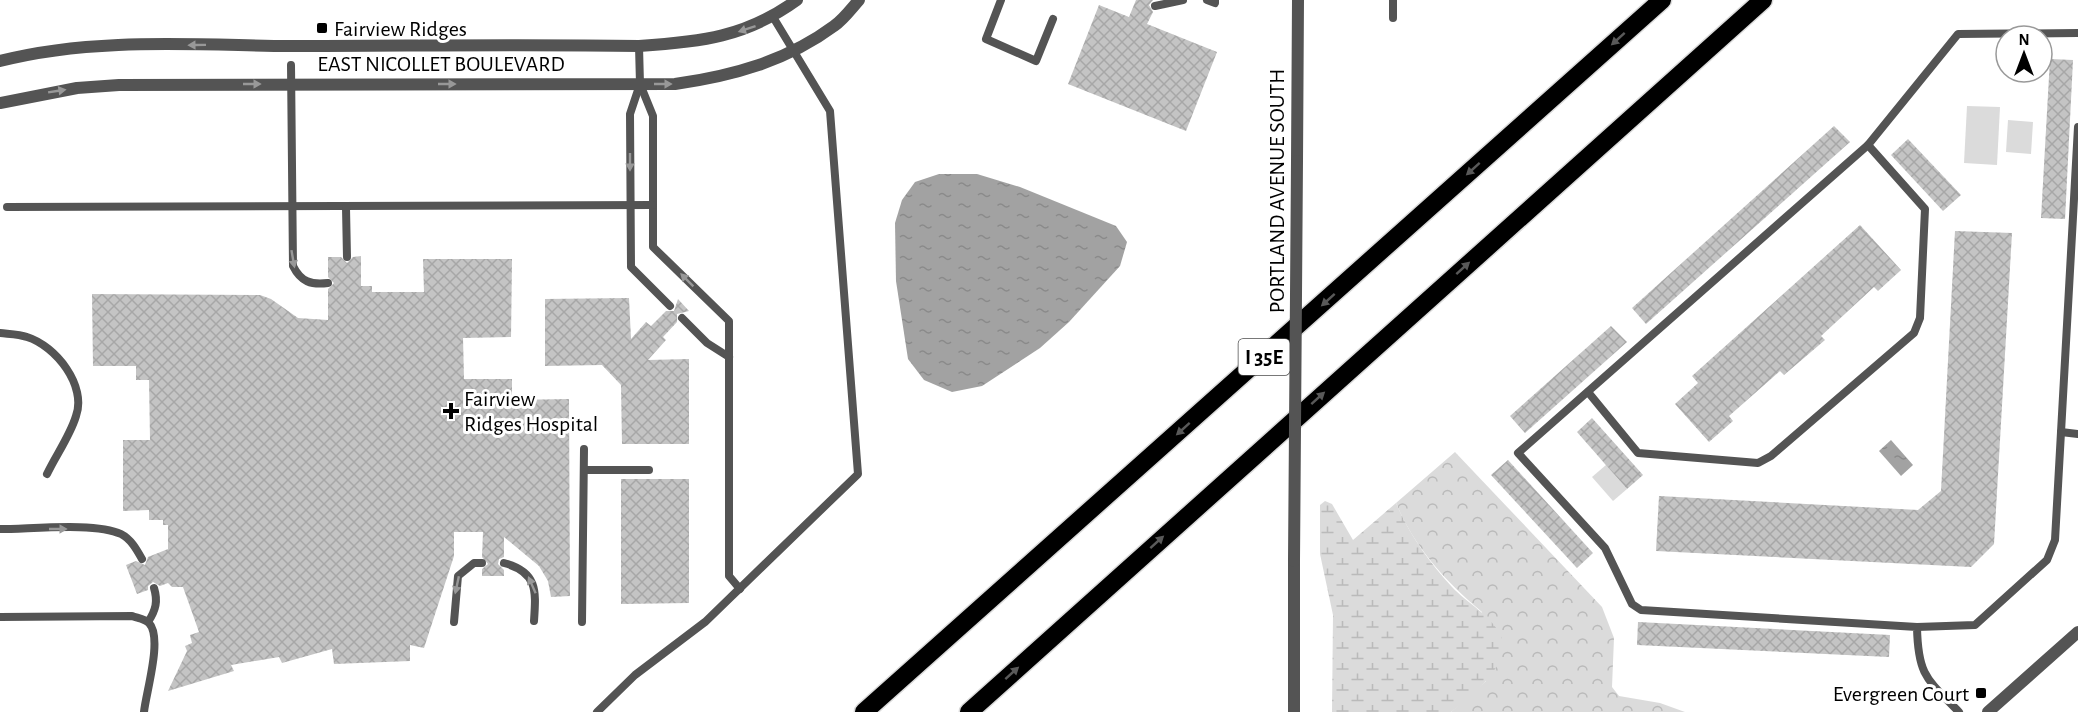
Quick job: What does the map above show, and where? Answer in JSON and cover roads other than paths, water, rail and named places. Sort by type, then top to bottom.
[{"type":"highway","name":"I 35E","points":[[864,712],[1662,0]]},
{"type":"highway","points":[[969,712],[1763,0]]},
{"type":"street","name":"EAST NICOLLET BOULEVARD","points":[[0,62],[23,55],[95,47],[226,44],[639,46],[718,38],[773,17],[797,0]]},
{"type":"street","name":"EAST NICOLLET BOULEVARD","points":[[0,102],[78,88],[119,85],[675,84],[719,78],[759,66],[792,51],[835,26],[859,0]]},
{"type":"street","name":"PORTLAND AVENUE SOUTH","points":[[1294,712],[1298,0]]},
{"type":"street","points":[[1988,712],[2078,632]]},
{"type":"lane","points":[[1001,0],[986,39],[1036,61],[1053,19]]},
{"type":"lane","points":[[1155,6],[1183,0]]},
{"type":"lane","points":[[1207,0],[1215,3],[1215,0]]},
{"type":"lane","points":[[1393,0],[1393,18]]},
{"type":"lane","points":[[597,712],[635,675],[705,622],[858,474],[830,111],[773,17]]},
{"type":"lane","points":[[2078,33],[1958,34],[1868,145],[1518,453],[1605,548],[1632,604],[1641,610],[1917,627],[1975,625],[2047,560],[2055,540],[2078,127]]},
{"type":"lane","points":[[639,46],[640,84],[652,116],[653,247],[729,321],[729,576],[740,589]]},
{"type":"lane","points":[[291,65],[291,254],[298,277],[317,285],[328,284]]},
{"type":"lane","points":[[640,84],[630,114],[631,267],[670,306]]},
{"type":"lane","points":[[1588,392],[1638,453],[1758,463],[1771,456],[1914,333],[1920,318],[1925,209],[1868,145]]},
{"type":"lane","points":[[7,207],[653,206]]},
{"type":"lane","points":[[346,208],[347,257]]},
{"type":"lane","points":[[682,318],[707,343],[729,357]]},
{"type":"lane","points":[[0,333],[29,337],[51,352],[69,372],[79,396],[77,415],[47,474]]},
{"type":"lane","points":[[2061,432],[2078,434]]},
{"type":"lane","points":[[582,622],[584,449]]},
{"type":"lane","points":[[584,470],[649,470]]},
{"type":"lane","points":[[0,530],[104,529],[123,535],[135,546],[142,559]]},
{"type":"lane","points":[[454,622],[458,576],[474,563],[482,562]]},
{"type":"lane","points":[[504,562],[525,572],[531,580],[536,591],[534,621]]},
{"type":"lane","points":[[148,622],[155,612],[157,597],[154,588]]},
{"type":"lane","points":[[0,616],[132,616],[148,622],[154,631],[153,666],[144,712]]},
{"type":"lane","points":[[1917,627],[1918,656],[1922,671],[1933,687],[1959,712]]},
{"type":"water","points":[[939,174],[977,174],[1020,187],[1116,226],[1127,242],[1120,266],[1069,322],[1040,348],[982,386],[952,392],[924,380],[908,359],[896,281],[895,223],[902,200],[915,182]]},
{"type":"water","points":[[1891,440],[1913,465],[1901,476],[1879,451]]},
{"type":"place","name":"Fairview Ridges","points":[[322,28]]},
{"type":"place","name":"Fairview Ridges Hospital","points":[[451,411]]},
{"type":"place","name":"Evergreen Court","points":[[1981,693]]}]
